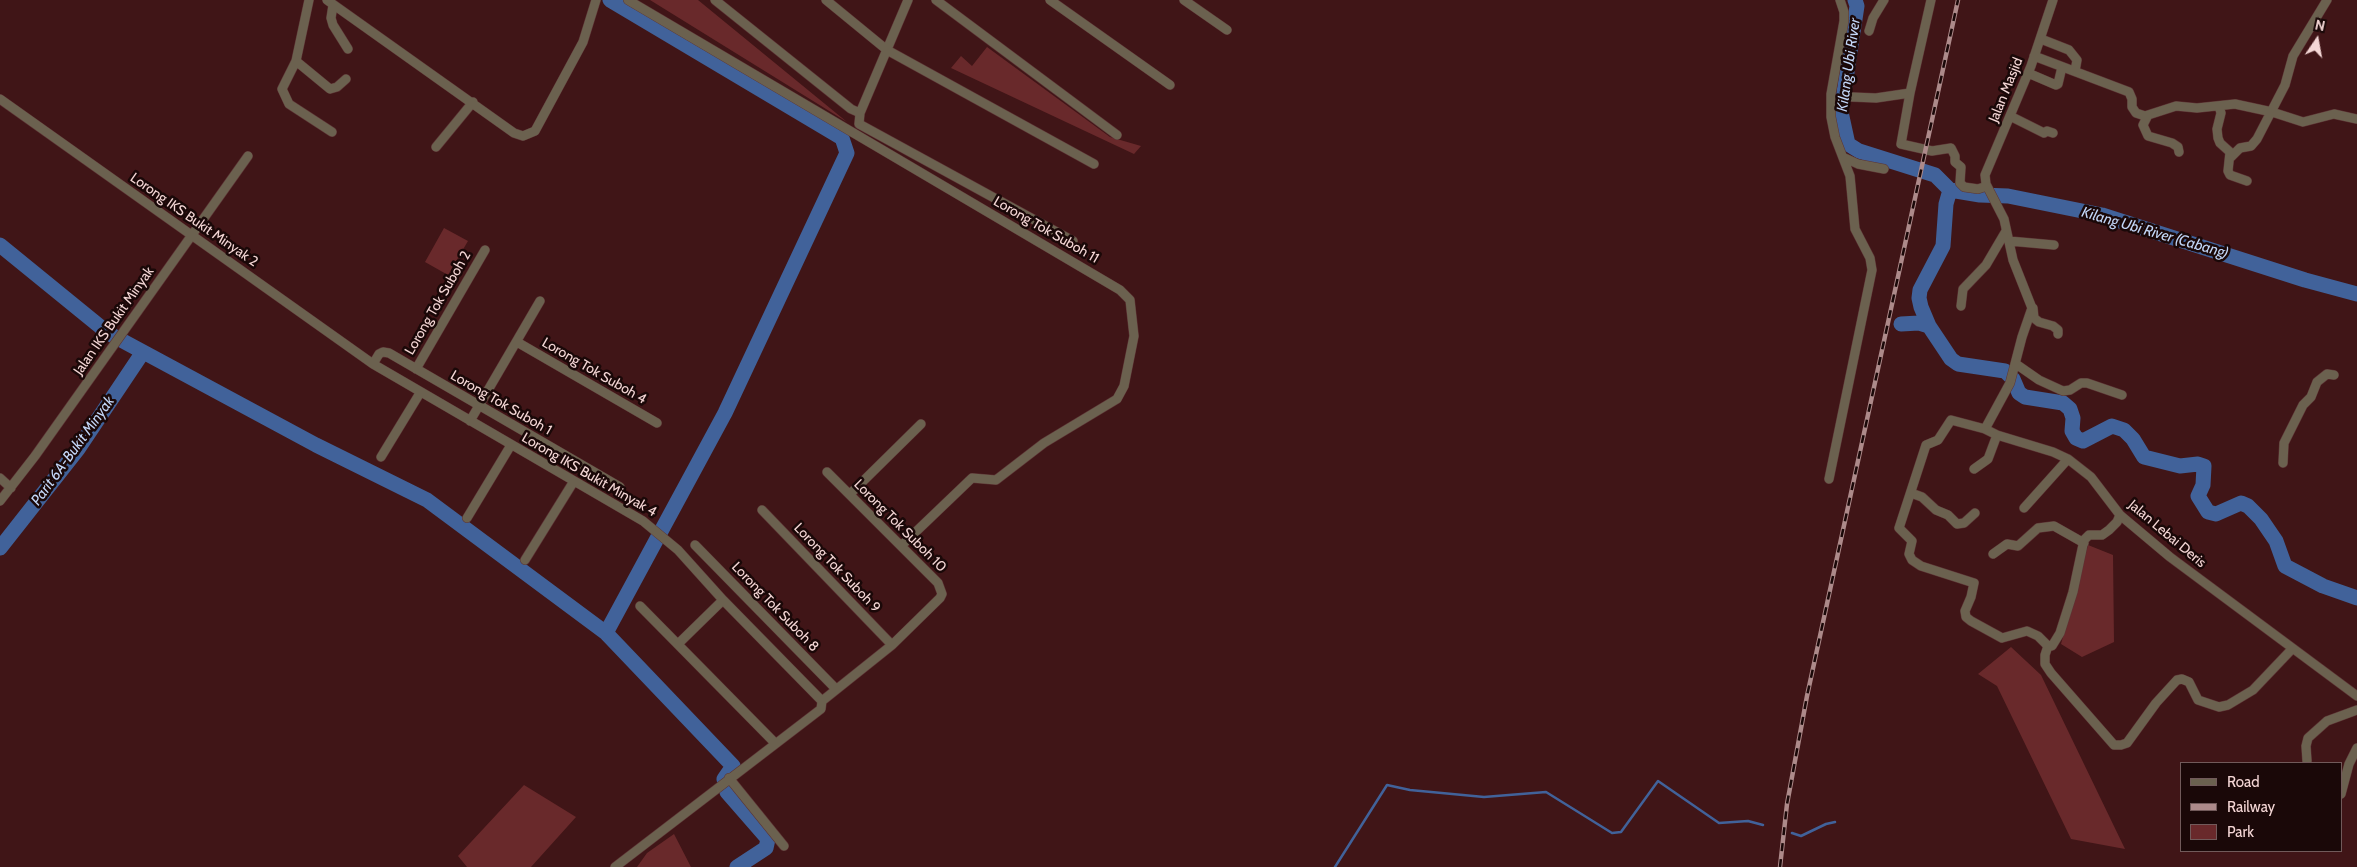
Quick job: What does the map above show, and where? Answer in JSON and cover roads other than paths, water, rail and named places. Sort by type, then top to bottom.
[{"type":"street","points":[[308,0],[296,61],[282,89],[289,104],[332,132]]},
{"type":"street","points":[[330,3],[473,102],[514,133],[523,136],[535,131],[583,42],[596,0]]},
{"type":"street","name":"Lorong Tok Suboh 11","points":[[628,0],[1120,290],[1130,300],[1134,336],[1124,386],[1117,399],[1044,443],[999,478],[993,481],[972,478],[901,546]]},
{"type":"street","points":[[715,0],[851,109],[860,113]]},
{"type":"street","points":[[826,0],[887,50],[1094,164]]},
{"type":"street","points":[[908,0],[860,113],[859,124],[1074,241]]},
{"type":"street","points":[[936,0],[1117,135]]},
{"type":"street","points":[[1050,0],[1170,85]]},
{"type":"street","points":[[1184,0],[1227,30]]},
{"type":"street","points":[[1829,479],[1872,270],[1870,258],[1856,229],[1850,176],[1835,137],[1831,118],[1831,94],[1844,21],[1844,12],[1840,0]]},
{"type":"street","points":[[1869,31],[1873,18],[1884,0]]},
{"type":"street","points":[[1931,0],[1901,144],[1932,150],[1950,148],[1955,156],[1955,162],[1961,166],[1960,178],[1962,185],[1978,190],[1988,187],[1997,203],[2006,231],[2012,260],[2032,308],[2034,318],[2039,322],[2054,326],[2058,330],[2058,334]]},
{"type":"street","name":"Jalan Masjid","points":[[1988,187],[1985,175],[2028,73],[2053,0]]},
{"type":"street","points":[[2230,157],[2240,148],[2251,146],[2272,112],[2285,84],[2294,56],[2327,0]]},
{"type":"street","points":[[330,3],[333,25],[348,49]]},
{"type":"street","points":[[2041,39],[2069,50],[2077,60],[2075,72]]},
{"type":"street","points":[[2034,56],[2129,92],[2132,107],[2136,113],[2145,116],[2176,106],[2197,108],[2235,104],[2272,112],[2303,122],[2334,114],[2357,119]]},
{"type":"street","points":[[296,61],[330,89],[337,87],[346,80]]},
{"type":"street","points":[[2028,73],[2056,85],[2058,84],[2062,67]]},
{"type":"street","points":[[1852,97],[1876,98],[1910,94]]},
{"type":"street","name":"Lorong IKS Bukit Minyak 2","points":[[0,99],[373,364]]},
{"type":"street","points":[[436,147],[473,102]]},
{"type":"street","points":[[2219,106],[2221,113],[2217,129],[2218,138],[2220,143],[2230,152],[2230,175],[2246,181]]},
{"type":"street","points":[[2148,115],[2143,125],[2148,136],[2172,143],[2178,147],[2179,152]]},
{"type":"street","points":[[2010,116],[2044,133],[2047,131],[2053,132]]},
{"type":"street","name":"Jalan IKS Bukit Minyak","points":[[0,501],[127,327],[248,156]]},
{"type":"street","points":[[1844,158],[1858,164],[1884,169]]},
{"type":"street","points":[[1961,306],[1963,290],[1986,265],[2006,231]]},
{"type":"street","points":[[2008,241],[2054,245]]},
{"type":"street","name":"Lorong Tok Suboh 2","points":[[416,370],[485,250]]},
{"type":"street","points":[[470,421],[540,301]]},
{"type":"street","points":[[1985,429],[2010,383],[2032,308]]},
{"type":"street","name":"Lorong Tok Suboh 4","points":[[517,342],[657,423]]},
{"type":"street","name":"Lorong Tok Suboh 1","points":[[373,364],[383,352],[620,487]]},
{"type":"street","name":"Lorong IKS Bukit Minyak 4","points":[[373,364],[643,521],[678,550],[822,705]]},
{"type":"street","points":[[2015,366],[2038,380],[2063,391],[2070,390],[2081,383],[2087,383],[2122,395]]},
{"type":"street","points":[[2283,463],[2284,443],[2304,405],[2311,397],[2317,382],[2327,374],[2334,375]]},
{"type":"street","points":[[382,457],[420,393]]},
{"type":"street","name":"Jalan Lebai Deris","points":[[1911,493],[1926,445],[1938,440],[1951,420],[1985,429],[1997,436],[2053,452],[2068,459],[2091,477],[2120,515],[2170,557],[2357,696]]},
{"type":"street","points":[[850,494],[921,424]]},
{"type":"street","points":[[1974,469],[1988,460],[1997,436]]},
{"type":"street","points":[[467,518],[511,445]]},
{"type":"street","points":[[2024,508],[2068,459]]},
{"type":"street","name":"Lorong Tok Suboh 10","points":[[616,867],[822,705],[836,689],[892,645],[940,598],[942,594],[938,583],[827,472]]},
{"type":"street","points":[[0,478],[10,488]]},
{"type":"street","points":[[525,560],[574,481]]},
{"type":"street","points":[[1975,513],[1964,524],[1957,524],[1948,515],[1936,510],[1922,497],[1911,493],[1899,528],[1912,541],[1909,554],[1912,560],[1922,566],[1974,583],[1972,598],[1965,611],[1966,617],[1971,621],[2002,638],[2028,630],[2033,632],[2048,646]]},
{"type":"street","name":"Lorong Tok Suboh 9","points":[[762,510],[892,645]]},
{"type":"street","points":[[2120,515],[2117,522],[2102,536],[2089,535],[2084,543],[2073,592],[2060,633],[2052,646],[2048,646],[2044,655],[2044,664],[2114,745],[2121,745],[2127,742],[2156,703],[2177,680],[2182,679],[2189,682],[2198,700],[2219,707],[2228,705],[2253,690],[2292,649]]},
{"type":"street","points":[[1993,554],[2007,544],[2018,546],[2038,528],[2054,526],[2084,543]]},
{"type":"street","name":"Lorong Tok Suboh 8","points":[[695,545],[836,689]]},
{"type":"street","points":[[678,644],[723,600]]},
{"type":"street","points":[[640,606],[775,743]]},
{"type":"street","points":[[2306,761],[2308,738],[2327,721],[2357,710]]},
{"type":"street","points":[[2342,790],[2349,764],[2357,748]]},
{"type":"street","points":[[725,781],[784,846]]},
{"type":"waterway","points":[[606,633],[725,413],[847,153],[842,138],[610,0]]},
{"type":"waterway","name":"Kilang Ubi River","points":[[1855,0],[1857,6],[1841,112],[1848,144],[1859,151],[1935,175],[1950,190],[1946,204],[1943,246],[1920,290],[1919,298],[1929,326],[1951,359],[1958,364],[2005,371],[2013,379],[2019,393],[2025,397],[2063,403],[2070,409],[2073,418],[2072,431],[2076,438],[2083,441],[2112,426],[2124,430],[2133,439],[2144,457],[2180,466],[2198,464],[2204,466],[2203,485],[2198,496],[2208,512],[2216,514],[2241,503],[2248,506],[2261,519],[2276,541],[2285,566],[2323,586],[2357,598]]},
{"type":"waterway","name":"Kilang Ubi River (Cabang)","points":[[1950,190],[1980,195],[2008,196],[2102,215],[2305,280],[2357,294]]},
{"type":"waterway","points":[[0,245],[108,333],[316,445],[427,500],[606,633],[733,766],[724,779],[727,792],[768,839],[766,848],[737,867]]},
{"type":"waterway","points":[[1901,324],[1919,323],[1929,326]]},
{"type":"waterway","name":"Parit 6A-Bukit Minyak","points":[[0,548],[78,449],[143,352]]},
{"type":"waterway","points":[[1335,867],[1387,785],[1410,790],[1484,797],[1546,792],[1612,833],[1621,832],[1658,781],[1719,823],[1748,821],[1763,825]]},
{"type":"waterway","points":[[1792,833],[1801,836],[1826,824],[1835,822]]},
{"type":"railway","points":[[1780,867],[1787,804],[1807,696],[1958,0]]}]
